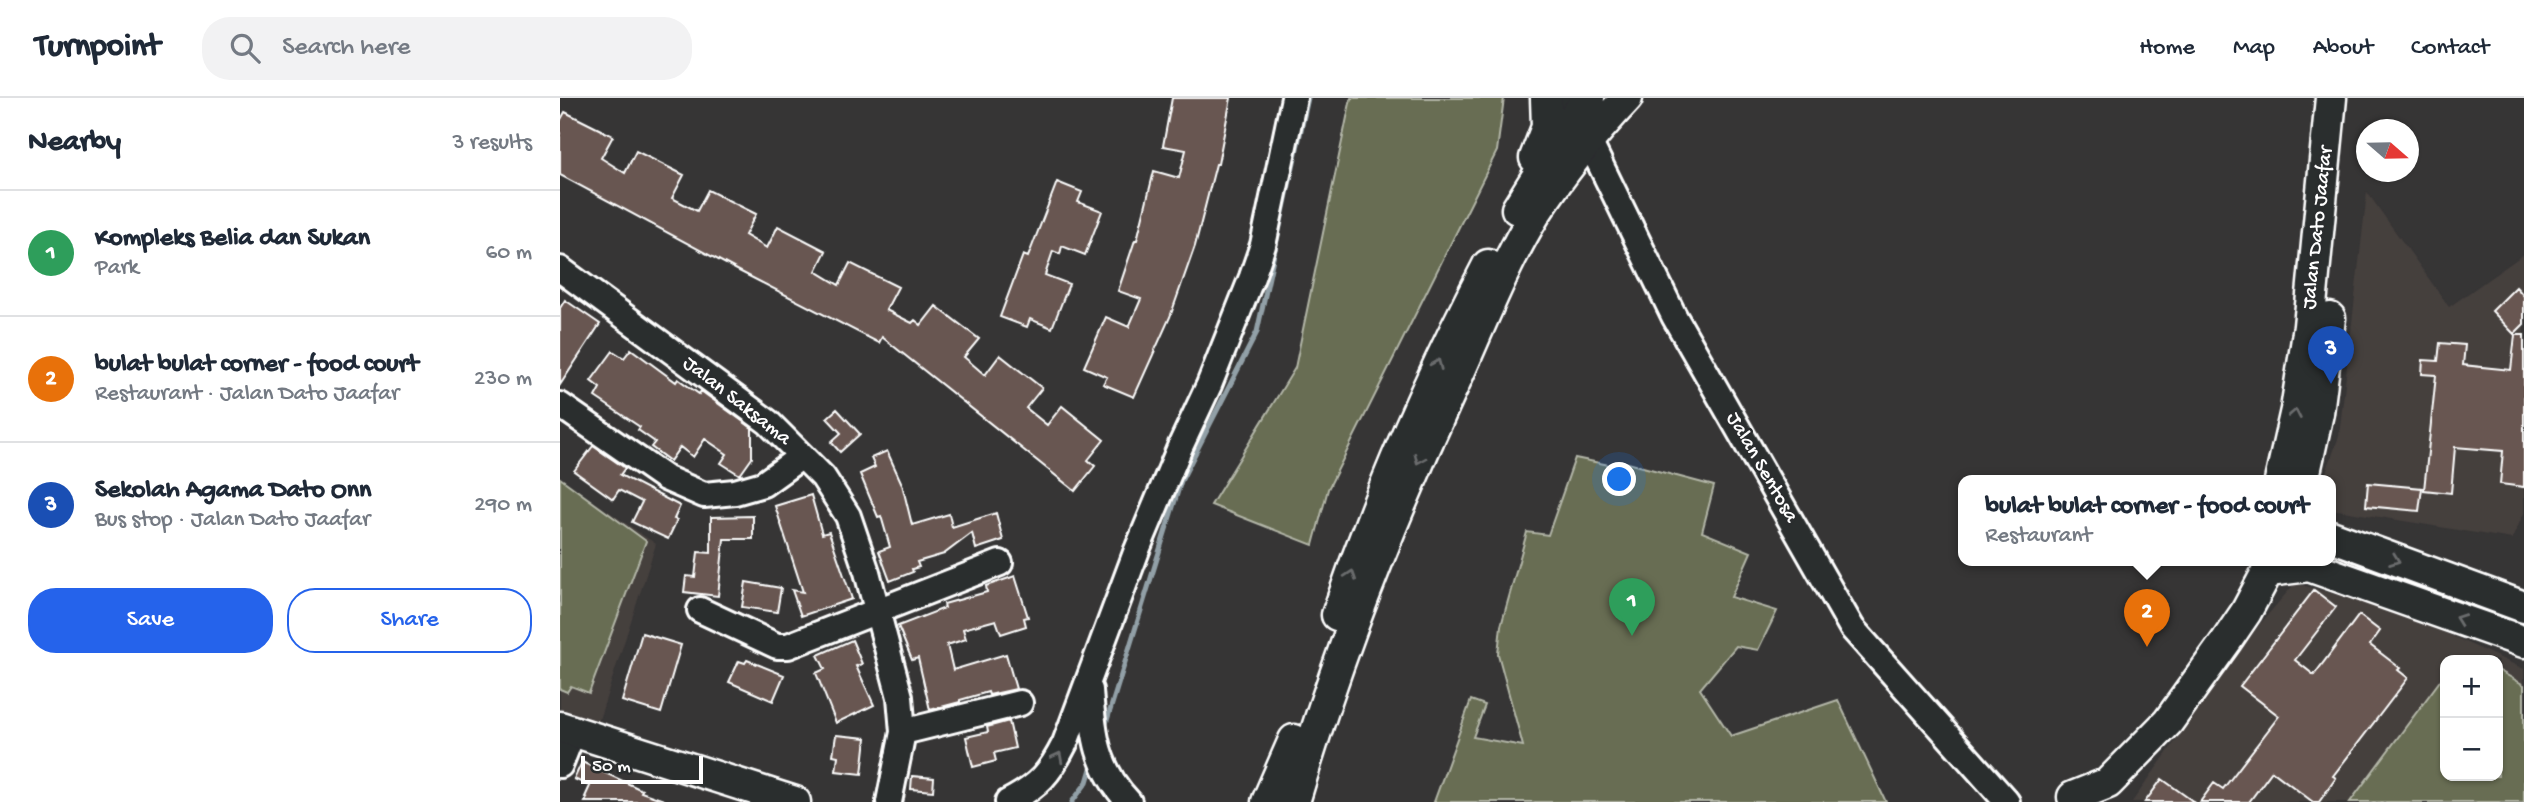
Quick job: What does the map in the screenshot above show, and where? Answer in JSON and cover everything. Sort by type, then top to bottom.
[{"type":"main road","points":[[1515,211],[1547,127],[1546,98]]},
{"type":"main road","points":[[1294,802],[1302,744],[1357,556],[1442,353],[1515,211],[1580,112],[1627,98]]},
{"type":"main road","name":"Jalan Dato Jaafar","points":[[2281,475],[2296,410],[2309,326],[2331,98]]},
{"type":"main road","name":"Jalan Dato Jaafar","points":[[2304,475],[2318,413],[2329,328],[2351,98]]},
{"type":"main road","points":[[1275,802],[1349,637],[1415,467],[1513,255],[1535,215],[1580,112]]},
{"type":"main road","points":[[2336,538],[2524,607]]},
{"type":"main road","points":[[2070,800],[2152,709],[2195,656],[2223,613],[2262,566]]},
{"type":"main road","points":[[2309,566],[2524,642]]},
{"type":"main road","points":[[567,730],[734,793],[795,802]]},
{"type":"main road","points":[[1267,802],[1302,744]]},
{"type":"main road","points":[[1299,802],[1302,744]]},
{"type":"street","points":[[1009,802],[1041,781],[1051,770],[1065,743],[1137,550],[1252,278],[1263,244],[1294,98]]},
{"type":"street","name":"Jalan Sentosa","points":[[1580,112],[1674,316],[1852,628],[2007,802]]},
{"type":"street","name":"Jalan Saksama","points":[[560,269],[768,422],[823,477],[848,516],[878,612],[900,697],[903,732],[889,802]]},
{"type":"street","points":[[560,405],[665,478],[704,495],[735,492],[763,484],[802,456]]},
{"type":"street","points":[[700,610],[777,646],[788,646],[1000,563]]},
{"type":"street","points":[[1089,681],[1095,744],[1106,770],[1129,802]]},
{"type":"street","points":[[903,732],[1020,703]]},
{"type":"street","points":[[560,765],[567,730]]},
{"type":"shaded area","points":[[2367,192],[2449,307],[2524,254],[2524,513],[2512,539],[2336,510],[2336,475],[2325,475],[2339,436]]},
{"type":"shaded area","points":[[560,478],[656,544],[598,723],[560,709]]},
{"type":"shaded area","points":[[2295,583],[2402,613],[2494,655],[2440,655],[2440,781],[2503,781],[2503,659],[2524,669],[2524,802],[2132,802],[2254,631]]},
{"type":"green space","points":[[1351,98],[1504,98],[1497,151],[1328,489],[1313,545],[1211,505],[1295,368]]},
{"type":"green space","points":[[1575,458],[1614,466],[1628,463],[1714,486],[1702,532],[1751,552],[1731,597],[1777,611],[1758,650],[1736,646],[1700,689],[1731,736],[1838,700],[1886,802],[1434,802],[1471,700],[1485,705],[1473,737],[1523,746],[1498,654],[1501,626],[1527,532],[1548,535]]},
{"type":"green space","points":[[560,478],[646,541],[589,693],[571,686],[567,692],[560,689]]},
{"type":"green space","points":[[2503,673],[2524,685],[2524,802],[2350,802],[2440,681],[2440,781],[2503,781]]},
{"type":"building","points":[[1172,98],[1231,98],[1218,164],[1195,246],[1170,317],[1134,397],[1103,384],[1107,377],[1084,367],[1106,317],[1129,327],[1141,299],[1118,291],[1137,240],[1154,171],[1179,178],[1186,150],[1163,146]]},
{"type":"building","points":[[565,112],[613,136],[601,158],[625,173],[636,151],[684,175],[672,198],[697,211],[708,190],[756,214],[745,235],[767,248],[778,226],[826,251],[816,271],[839,285],[850,263],[898,287],[886,310],[912,323],[915,320],[921,325],[936,306],[979,339],[964,357],[985,375],[1000,355],[1042,388],[1026,408],[1047,425],[1062,406],[1104,440],[1088,460],[1095,466],[1075,491],[882,337],[879,343],[560,175],[560,121]]},
{"type":"building","points":[[1057,182],[1082,192],[1078,202],[1102,211],[1085,255],[1062,246],[1060,254],[1053,251],[1045,275],[1069,284],[1052,328],[1030,319],[1027,327],[1000,317],[1023,255],[1028,257]]},
{"type":"building","points":[[2516,287],[2524,296],[2524,324],[2514,334],[2492,311]]},
{"type":"building","points":[[565,300],[600,324],[560,385],[560,308]]},
{"type":"building","points":[[2515,335],[2524,335],[2524,487],[2500,484],[2503,451],[2455,447],[2451,493],[2424,490],[2436,375],[2422,374],[2423,360],[2438,361],[2440,343],[2465,345],[2463,365],[2511,370]]},
{"type":"building","points":[[631,349],[676,382],[678,379],[699,394],[701,391],[752,428],[752,458],[740,475],[721,463],[727,454],[705,439],[693,457],[680,447],[670,461],[651,447],[655,442],[638,430],[640,427],[595,397],[600,388],[591,381],[613,351],[624,358]]},
{"type":"building","points":[[837,409],[860,434],[840,452],[831,442],[841,433],[827,418]]},
{"type":"building","points":[[593,446],[625,468],[620,475],[680,506],[668,539],[632,522],[642,502],[619,490],[613,499],[574,471]]},
{"type":"building","points":[[887,451],[902,484],[912,525],[949,514],[952,527],[996,513],[1003,540],[976,549],[972,533],[944,554],[917,562],[919,567],[912,569],[913,572],[890,581],[879,551],[890,547],[881,516],[878,517],[860,474],[875,467],[871,458]]},
{"type":"building","points":[[2368,483],[2422,488],[2419,511],[2366,506]]},
{"type":"building","points":[[811,495],[822,534],[829,532],[852,599],[801,616],[792,590],[803,592],[775,506]]},
{"type":"building","points":[[753,516],[753,539],[724,539],[718,596],[684,592],[686,576],[695,577],[698,552],[711,553],[711,517]]},
{"type":"building","points":[[1015,576],[1028,617],[1024,618],[1026,626],[1001,634],[996,620],[963,629],[966,639],[947,645],[953,670],[1006,654],[1016,689],[989,695],[988,692],[930,710],[918,658],[912,660],[898,626],[945,608],[944,604],[987,592],[986,586]]},
{"type":"building","points":[[746,582],[781,588],[777,612],[742,607]]},
{"type":"building","points":[[2314,590],[2336,607],[2295,660],[2314,675],[2359,615],[2380,631],[2370,645],[2400,668],[2398,670],[2408,678],[2333,776],[2336,778],[2319,802],[2313,802],[2272,771],[2249,802],[2200,802],[2214,783],[2223,789],[2279,716],[2240,686]]},
{"type":"building","points":[[642,633],[681,645],[661,713],[622,701]]},
{"type":"building","points":[[852,640],[862,664],[856,666],[874,705],[836,723],[816,673],[825,669],[818,655]]},
{"type":"building","points":[[747,660],[784,675],[773,701],[729,682],[739,661],[745,663]]},
{"type":"building","points":[[1009,721],[1015,748],[994,753],[996,761],[973,767],[966,737],[988,732],[987,727]]},
{"type":"building","points":[[836,735],[866,738],[862,774],[836,771],[838,756],[833,755]]},
{"type":"building","points":[[582,762],[642,790],[641,792],[664,800],[585,802],[590,786],[574,779]]},
{"type":"building","points":[[912,776],[934,778],[933,791],[911,789]]},
{"type":"building","points":[[2162,779],[2194,802],[2145,802]]},
{"type":"waterway","points":[[1104,730],[1181,481],[1257,332],[1308,98]]},
{"type":"waterway","points":[[1072,802],[1087,782],[1093,762]]},
{"type":"place","name":"Sekolah Agama Dato Onn","points":[[2331,384]]},
{"type":"place","name":"Kompleks Belia dan Sukan","points":[[1632,636]]},
{"type":"place","name":"bulat bulat corner - food court","points":[[2147,647]]}]
